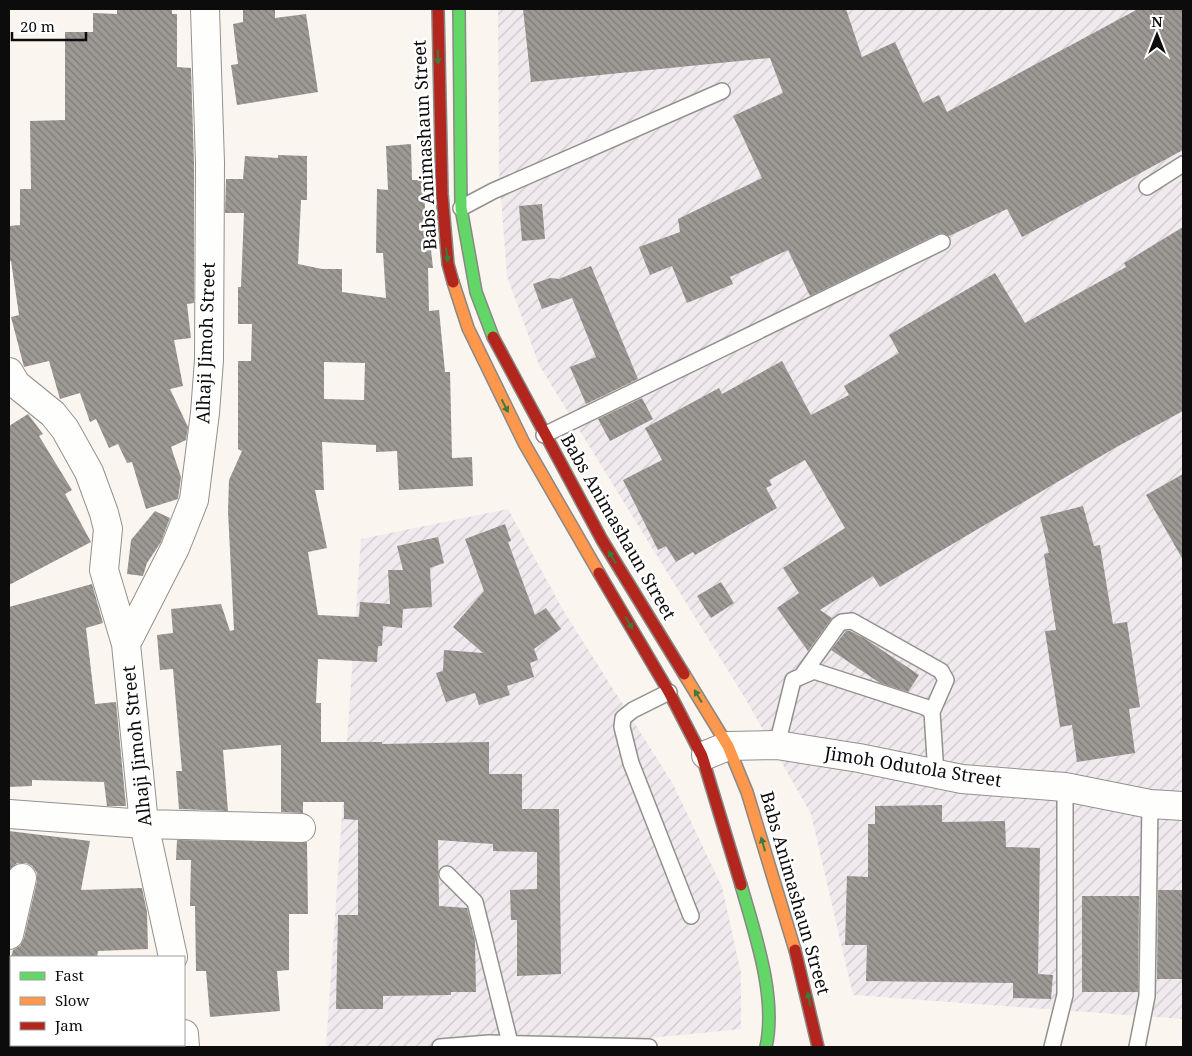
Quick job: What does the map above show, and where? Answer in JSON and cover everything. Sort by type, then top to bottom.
[{"type":"main road","name":"Babs Animashaun Street","points":[[438,9],[442,194],[448,264],[456,296],[468,328],[524,443],[669,692],[702,756],[747,906],[761,964],[769,1006],[770,1028],[766,1047]]},
{"type":"main road","name":"Babs Animashaun Street","points":[[459,9],[459,173],[461,208],[476,292],[491,333],[544,435],[627,583],[728,746],[747,792],[798,956],[818,1047]]},
{"type":"street","name":"Alhaji Jimoh Street","points":[[173,956],[144,824],[126,644],[175,548],[194,500],[205,413],[209,360],[210,163],[206,9]]},
{"type":"street","points":[[9,372],[16,384],[53,414],[65,429],[89,472],[108,530],[104,570],[126,644]]},
{"type":"street","name":"Jimoh Odutola Street","points":[[702,756],[728,746],[776,745],[962,779],[1064,787],[1150,804],[1183,806]]},
{"type":"street","points":[[9,814],[144,824],[301,828]]},
{"type":"street","points":[[9,935],[22,878]]},
{"type":"lane","points":[[461,208],[493,191],[722,91]]},
{"type":"lane","points":[[1147,187],[1183,164]]},
{"type":"lane","points":[[544,435],[942,242]]},
{"type":"lane","points":[[803,674],[838,626],[842,622],[852,620],[942,671],[946,680],[932,712],[936,774]]},
{"type":"lane","points":[[776,745],[793,680],[803,674],[814,671],[925,707],[932,712]]},
{"type":"lane","points":[[669,692],[633,710],[624,718],[622,727],[631,763],[691,916]]},
{"type":"lane","points":[[1052,1047],[1065,995],[1064,787]]},
{"type":"lane","points":[[1137,1047],[1147,996],[1150,804]]},
{"type":"lane","points":[[448,874],[475,902],[510,1043]]},
{"type":"lane","points":[[440,1047],[510,1043],[649,1047]]},
{"type":"shaded area","points":[[498,9],[1183,9],[1183,1019],[853,995],[811,814],[745,698],[539,365],[507,276],[499,172]]},
{"type":"shaded area","points":[[508,509],[563,610],[673,784],[722,887],[741,973],[741,1029],[559,1047],[326,1047],[361,539]]},
{"type":"building","points":[[117,9],[172,9],[172,14],[177,14],[177,67],[191,68],[194,163],[194,303],[187,304],[191,338],[174,340],[183,386],[170,389],[188,427],[186,440],[171,447],[181,477],[178,499],[146,509],[132,462],[127,463],[118,444],[109,448],[96,419],[90,422],[80,393],[60,399],[49,361],[24,367],[11,317],[19,315],[11,261],[9,261],[9,226],[20,225],[20,189],[31,189],[30,121],[65,120],[65,32],[93,32],[93,13],[117,14]]},
{"type":"building","points":[[243,9],[275,9],[275,18],[306,14],[318,92],[237,105],[231,65],[238,64],[233,24],[243,22]]},
{"type":"building","points":[[523,9],[846,9],[862,57],[895,42],[923,103],[939,95],[947,112],[1138,9],[1183,9],[1183,150],[1022,237],[1007,209],[949,236],[943,233],[938,234],[810,296],[788,250],[730,277],[733,284],[687,303],[672,266],[650,275],[639,247],[680,232],[678,219],[762,178],[733,116],[783,93],[770,58],[531,82]]},
{"type":"building","points":[[411,144],[412,180],[424,180],[426,241],[430,241],[433,268],[428,268],[429,311],[439,310],[445,372],[450,372],[452,458],[472,457],[473,486],[399,490],[397,451],[376,452],[376,445],[322,442],[324,490],[315,490],[327,548],[308,552],[318,615],[359,617],[360,602],[390,604],[388,570],[403,570],[397,546],[438,537],[444,563],[430,568],[432,607],[403,609],[402,628],[383,626],[382,646],[378,646],[377,662],[318,659],[316,703],[321,703],[321,742],[382,742],[382,744],[489,742],[489,774],[522,774],[522,809],[559,809],[561,974],[517,976],[517,920],[511,920],[510,890],[537,889],[537,852],[493,851],[493,844],[438,840],[439,906],[467,908],[475,941],[476,992],[451,992],[451,995],[383,996],[383,1009],[336,1009],[338,915],[358,915],[358,820],[344,819],[344,802],[303,802],[303,813],[281,812],[281,745],[223,750],[228,811],[179,809],[176,771],[182,771],[173,669],[160,670],[157,635],[173,633],[171,609],[221,604],[230,631],[234,630],[228,511],[229,480],[242,451],[238,449],[238,361],[251,361],[252,324],[238,324],[238,287],[241,287],[244,213],[225,213],[226,179],[243,179],[245,156],[278,158],[278,155],[307,156],[307,200],[301,200],[298,264],[322,269],[342,269],[342,292],[386,298],[383,253],[376,253],[377,189],[388,190],[386,146]],"holes":[[[324,362],[365,363],[364,400],[324,399]]]},
{"type":"building","points":[[542,204],[545,239],[522,241],[519,206]]},
{"type":"building","points":[[1183,227],[1183,411],[1113,449],[880,587],[873,576],[820,610],[832,618],[808,651],[777,608],[799,593],[783,568],[845,528],[805,460],[769,480],[772,485],[766,488],[777,508],[695,555],[693,552],[676,562],[666,546],[658,550],[623,480],[662,460],[645,428],[719,388],[722,394],[782,361],[811,415],[849,395],[844,386],[899,353],[889,335],[995,273],[1025,323],[1126,267],[1124,263]]},
{"type":"building","points":[[591,266],[638,379],[586,404],[570,367],[596,357],[572,298],[542,309],[533,284],[550,278],[559,279]]},
{"type":"building","points":[[642,398],[653,419],[610,441],[598,419]]},
{"type":"building","points":[[28,414],[43,434],[39,436],[72,490],[65,494],[91,542],[9,585],[9,426]]},
{"type":"building","points":[[1183,474],[1183,560],[1146,495]]},
{"type":"building","points":[[1083,506],[1094,546],[1100,545],[1113,624],[1127,622],[1140,707],[1129,709],[1135,753],[1077,762],[1072,725],[1060,727],[1045,631],[1056,630],[1044,554],[1049,553],[1040,517]]},
{"type":"building","points":[[155,511],[170,518],[161,542],[147,563],[143,576],[127,574],[131,540]]},
{"type":"building","points":[[505,524],[511,541],[508,542],[535,615],[546,608],[561,629],[534,649],[538,660],[530,663],[534,677],[507,686],[510,695],[479,705],[475,693],[446,702],[436,673],[443,671],[444,650],[483,653],[453,627],[484,591],[465,539]]},
{"type":"building","points":[[721,582],[734,603],[711,618],[697,596]]},
{"type":"building","points":[[92,584],[103,623],[86,628],[95,704],[116,702],[126,806],[107,806],[104,782],[32,780],[32,786],[9,787],[9,607]]},
{"type":"building","points":[[846,631],[864,638],[919,675],[908,692],[880,683],[831,650]]},
{"type":"building","points":[[942,805],[942,822],[1005,821],[1006,847],[1040,848],[1038,974],[1053,975],[1051,999],[1013,998],[1013,983],[866,981],[867,945],[845,945],[847,876],[868,877],[868,824],[875,824],[875,806]]},
{"type":"building","points":[[9,831],[90,841],[81,890],[142,888],[147,912],[148,949],[98,951],[97,956],[11,956],[13,950],[20,946],[24,938],[37,881],[37,873],[32,866],[26,863],[17,863],[9,871]]},
{"type":"building","points":[[177,840],[307,842],[308,914],[289,914],[289,970],[277,971],[280,1011],[210,1017],[206,971],[196,971],[195,906],[190,906],[191,860],[176,860]]},
{"type":"building","points":[[1158,890],[1183,890],[1183,979],[1157,979]]},
{"type":"building","points":[[1082,896],[1139,896],[1138,992],[1082,992]]},
{"type":"traffic: fast","points":[[459,9],[461,208],[476,292],[493,337]]},
{"type":"traffic: fast","points":[[741,885],[758,945],[767,987],[769,1028],[766,1047]]},
{"type":"traffic: slow","points":[[453,282],[468,328],[524,443],[599,573]]},
{"type":"traffic: slow","points":[[684,674],[728,746],[747,792],[795,950]]},
{"type":"traffic: jam","points":[[438,9],[442,194],[448,264],[453,282]]},
{"type":"traffic: jam","points":[[493,337],[602,540],[684,674]]},
{"type":"traffic: jam","points":[[599,573],[669,692],[702,756],[741,885]]},
{"type":"traffic: jam","points":[[795,950],[818,1047]]}]
